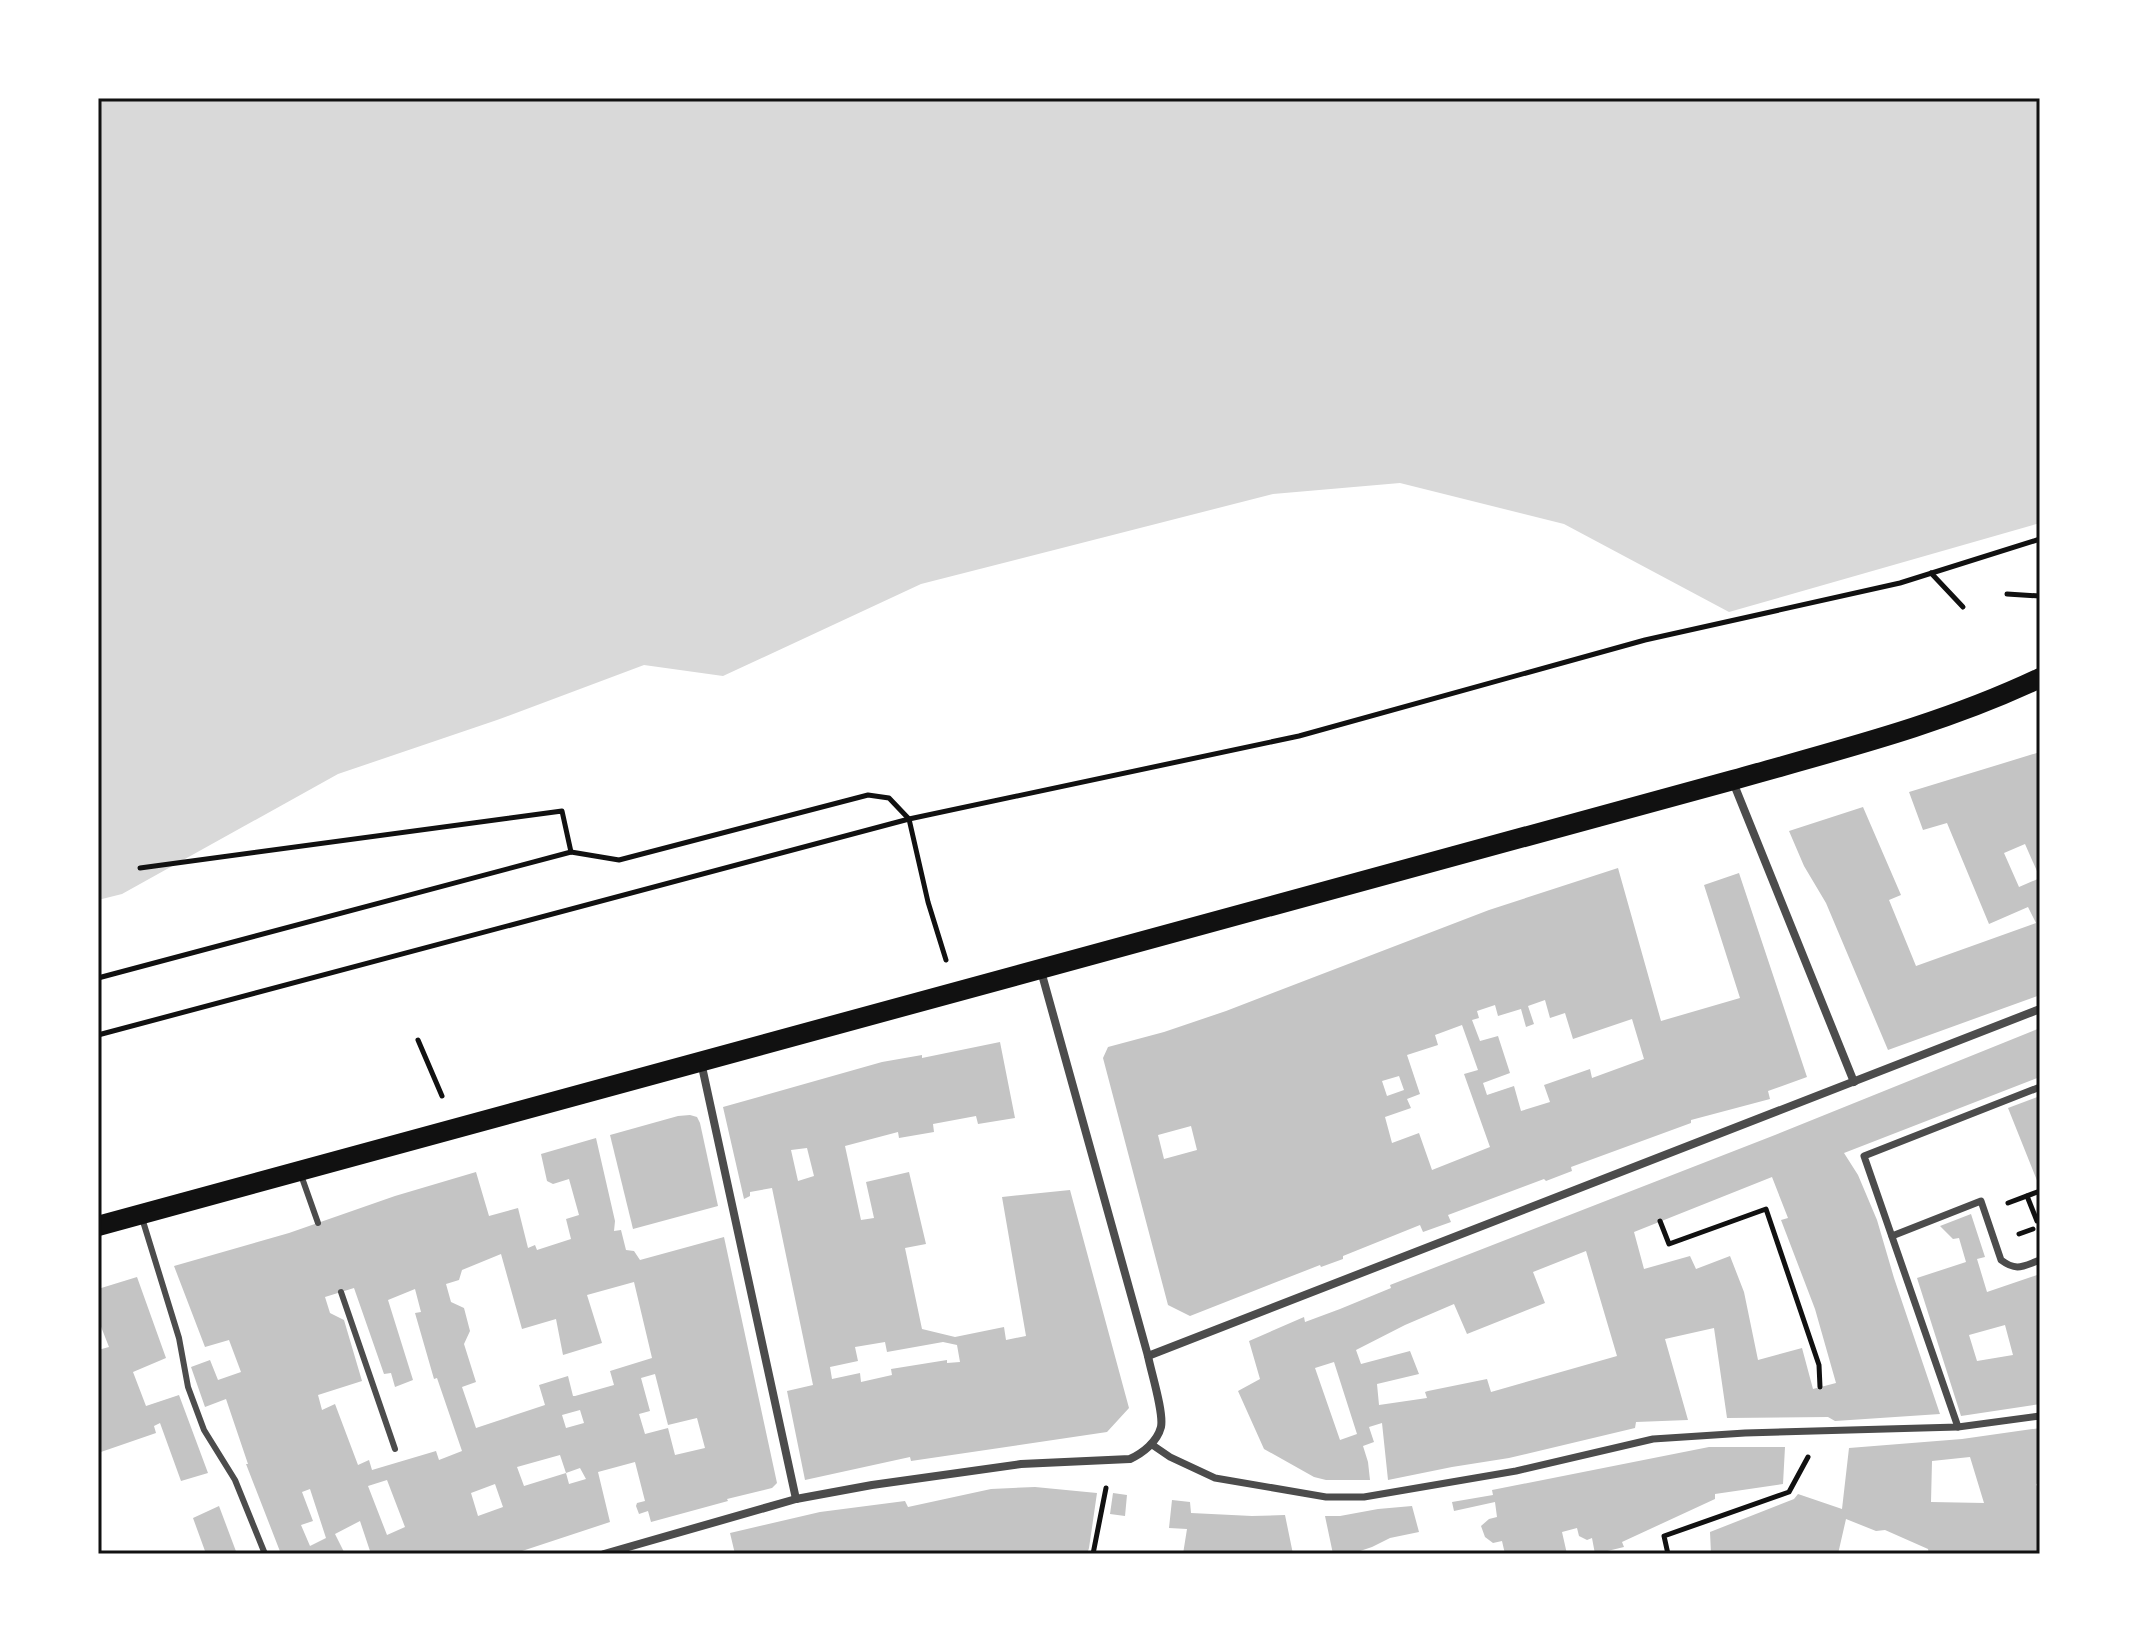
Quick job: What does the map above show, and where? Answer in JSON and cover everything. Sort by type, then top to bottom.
[{"type":"main road","points":[[98,1226],[1733,780],[1920,727],[2040,678]]},
{"type":"street","points":[[1733,780],[1854,1082]]},
{"type":"street","points":[[604,1554],[796,1499],[1021,1464],[1130,1459],[1151,1444],[1161,1426],[1148,1356],[1041,970]]},
{"type":"street","points":[[1148,1356],[2040,1009]]},
{"type":"street","points":[[701,1062],[796,1499]]},
{"type":"street","points":[[1958,1427],[1864,1156],[2040,1087]]},
{"type":"street","points":[[1892,1236],[1981,1201],[2001,1260],[2009,1267],[2016,1268],[2040,1260]]},
{"type":"street","points":[[1151,1444],[1170,1457],[1215,1478],[1326,1497],[1364,1497],[1516,1471],[1653,1439],[1958,1427],[2040,1416]]},
{"type":"lane","points":[[300,1171],[318,1223]]},
{"type":"lane","points":[[141,1215],[179,1338],[188,1387],[204,1430],[235,1480],[265,1554]]},
{"type":"lane","points":[[341,1292],[395,1449]]},
{"type":"path","points":[[98,1035],[909,819],[1299,736],[1645,640],[1900,583],[2040,539]]},
{"type":"path","points":[[1931,573],[1963,607]]},
{"type":"path","points":[[2007,594],[2040,596]]},
{"type":"path","points":[[98,978],[571,852],[619,860],[868,795],[889,798],[909,819],[943,951]]},
{"type":"path","points":[[140,868],[562,811],[571,852]]},
{"type":"path","points":[[418,1040],[442,1096]]},
{"type":"path","points":[[2027,1196],[2038,1221],[2033,1229],[2039,1233]]},
{"type":"path","points":[[1660,1221],[1669,1244],[1766,1209],[1819,1365],[1820,1387]]},
{"type":"path","points":[[1668,1554],[1664,1536],[1789,1492],[1821,1431]]},
{"type":"path","points":[[1093,1554],[1106,1487],[1115,1460]]},
{"type":"shaded area","points":[[98,98],[2040,98],[2040,523],[1729,612],[1564,524],[1400,483],[1273,494],[921,584],[723,676],[644,665],[497,720],[338,774],[122,894],[98,900]]},
{"type":"building","points":[[2040,752],[2040,827],[2037,828],[2040,833],[2040,878],[2040,995],[1888,1050],[1826,903],[1804,866],[1789,831],[1863,807],[1901,895],[1889,900],[1916,966],[2036,923],[2028,907],[1989,924],[1947,823],[1923,830],[1909,792]],"holes":[[[2025,844],[2040,878],[2019,887],[2004,853]]]},
{"type":"building","points":[[1618,868],[1661,1021],[1740,998],[1704,885],[1739,873],[1807,1077],[1768,1091],[1770,1099],[1691,1120],[1691,1123],[1571,1167],[1572,1171],[1448,1215],[1451,1222],[1423,1232],[1420,1225],[1343,1256],[1343,1259],[1320,1265],[1190,1316],[1168,1305],[1103,1058],[1108,1047],[1226,1011],[1489,910]],"holes":[[[1545,1000],[1550,1018],[1565,1013],[1573,1039],[1632,1019],[1644,1059],[1592,1078],[1590,1069],[1544,1085],[1550,1102],[1521,1111],[1514,1086],[1487,1095],[1483,1083],[1510,1073],[1498,1036],[1480,1041],[1472,1020],[1479,1018],[1477,1011],[1495,1005],[1498,1016],[1521,1009],[1526,1027],[1534,1024],[1528,1006]],[[1462,1025],[1478,1070],[1464,1074],[1490,1147],[1432,1170],[1419,1133],[1392,1143],[1385,1117],[1411,1108],[1407,1099],[1420,1094],[1407,1055],[1438,1045],[1435,1035]],[[1399,1076],[1404,1090],[1387,1096],[1382,1081]],[[1191,1126],[1197,1150],[1164,1159],[1158,1135]]]},
{"type":"building","points":[[2040,1028],[2040,1077],[1844,1153],[1858,1175],[1877,1220],[1940,1414],[1835,1421],[1828,1417],[1727,1418],[1714,1328],[1665,1339],[1688,1420],[1636,1422],[1635,1428],[1509,1458],[1388,1480],[1382,1423],[1369,1427],[1374,1442],[1363,1446],[1370,1480],[1314,1477],[1264,1449],[1238,1391],[1260,1379],[1249,1341],[1304,1317],[1305,1322],[1340,1309],[1391,1288],[1390,1285]],"holes":[[[1772,1177],[1788,1218],[1781,1220],[1815,1309],[1836,1383],[1813,1389],[1802,1348],[1758,1360],[1744,1292],[1730,1256],[1696,1269],[1690,1256],[1644,1269],[1634,1232]],[[1586,1251],[1617,1356],[1491,1392],[1487,1379],[1428,1391],[1425,1392],[1427,1398],[1379,1405],[1377,1384],[1419,1374],[1410,1351],[1361,1364],[1356,1350],[1454,1304],[1467,1334],[1545,1303],[1533,1272]],[[1334,1362],[1357,1434],[1340,1440],[1315,1368]]]},
{"type":"building","points":[[1000,1042],[1015,1118],[978,1124],[976,1116],[933,1124],[934,1132],[899,1138],[898,1132],[845,1146],[861,1220],[874,1218],[866,1182],[909,1172],[926,1244],[905,1248],[922,1329],[955,1337],[1004,1327],[1006,1340],[1026,1336],[1002,1197],[1070,1190],[1129,1408],[1107,1432],[911,1461],[910,1457],[805,1480],[787,1391],[813,1385],[772,1188],[750,1192],[750,1196],[744,1199],[723,1107],[882,1062],[922,1055],[922,1058]],"holes":[[[807,1148],[814,1176],[798,1181],[791,1150]],[[885,1342],[887,1352],[943,1342],[957,1345],[960,1362],[947,1363],[947,1360],[891,1369],[892,1375],[861,1382],[860,1373],[832,1379],[830,1367],[858,1361],[855,1347]]]},
{"type":"building","points":[[2040,1096],[2040,1182],[2038,1183],[2008,1108]]},
{"type":"building","points":[[690,1115],[697,1117],[700,1123],[718,1206],[633,1229],[610,1135]]},
{"type":"building","points":[[596,1138],[615,1221],[614,1231],[621,1230],[626,1250],[634,1251],[640,1260],[724,1237],[777,1483],[772,1488],[651,1522],[648,1511],[639,1514],[636,1506],[645,1501],[635,1462],[598,1472],[610,1522],[513,1554],[371,1554],[360,1521],[335,1534],[345,1554],[281,1554],[246,1464],[226,1399],[205,1407],[191,1367],[210,1360],[218,1380],[241,1372],[229,1340],[205,1347],[174,1266],[289,1233],[476,1172],[489,1216],[518,1208],[528,1248],[535,1245],[537,1250],[571,1239],[566,1219],[579,1215],[569,1179],[553,1184],[547,1181],[541,1154]],"holes":[[[501,1254],[522,1329],[556,1319],[563,1355],[602,1343],[587,1295],[634,1282],[652,1358],[610,1371],[614,1385],[575,1396],[568,1376],[539,1385],[545,1405],[476,1428],[462,1387],[476,1382],[464,1344],[470,1331],[464,1308],[451,1302],[446,1284],[459,1280],[462,1270]],[[354,1288],[384,1374],[391,1373],[395,1387],[413,1380],[388,1300],[415,1289],[421,1312],[415,1313],[434,1379],[437,1378],[462,1451],[439,1460],[436,1451],[372,1470],[369,1460],[358,1465],[335,1404],[322,1410],[318,1395],[362,1381],[344,1320],[330,1313],[325,1297]],[[655,1374],[668,1425],[697,1418],[705,1448],[675,1455],[668,1428],[645,1434],[639,1414],[650,1411],[641,1378]],[[580,1410],[584,1423],[566,1428],[562,1415]],[[560,1455],[566,1473],[524,1486],[517,1467]],[[580,1468],[586,1479],[569,1484],[566,1473]],[[387,1480],[405,1527],[387,1535],[368,1486]],[[495,1484],[503,1507],[478,1516],[471,1493]],[[310,1489],[326,1538],[310,1546],[301,1525],[313,1521],[302,1492]]]},
{"type":"building","points":[[1971,1214],[1985,1257],[1977,1259],[1987,1292],[2040,1274],[2040,1404],[1961,1416],[1917,1278],[1966,1262],[1959,1238],[1953,1239],[1940,1226]],"holes":[[[2005,1325],[2013,1355],[1977,1361],[1969,1335]]]},
{"type":"building","points":[[137,1277],[166,1358],[133,1372],[146,1406],[179,1395],[208,1473],[181,1481],[160,1423],[154,1426],[156,1433],[98,1453],[98,1350],[109,1347],[98,1319],[98,1289]]},
{"type":"building","points":[[2040,1428],[2040,1483],[2036,1484],[2040,1494],[2040,1554],[1929,1554],[1928,1549],[1885,1530],[1876,1531],[1846,1519],[1838,1554],[1711,1554],[1710,1532],[1794,1499],[1798,1494],[1842,1509],[1849,1448],[1962,1439]],"holes":[[[1970,1457],[1984,1503],[1931,1502],[1932,1461]]]},
{"type":"building","points":[[1709,1447],[1785,1447],[1783,1484],[1715,1494],[1715,1499],[1622,1542],[1624,1547],[1595,1554],[1592,1538],[1587,1540],[1579,1536],[1577,1528],[1562,1532],[1567,1554],[1505,1554],[1502,1541],[1493,1543],[1485,1537],[1481,1526],[1497,1517],[1495,1502],[1454,1511],[1452,1502],[1493,1495],[1492,1490]]},
{"type":"building","points":[[1035,1487],[1097,1493],[1087,1554],[735,1554],[730,1533],[820,1512],[905,1501],[908,1507],[991,1489]]},
{"type":"building","points":[[1113,1493],[1127,1495],[1125,1516],[1110,1514]]},
{"type":"building","points":[[1172,1500],[1190,1502],[1191,1513],[1285,1515],[1293,1554],[1183,1554],[1187,1529],[1169,1528]]},
{"type":"building","points":[[219,1506],[237,1554],[198,1554],[205,1551],[193,1518]]},
{"type":"building","points":[[1412,1506],[1419,1532],[1390,1538],[1351,1554],[1333,1554],[1325,1516]]}]
